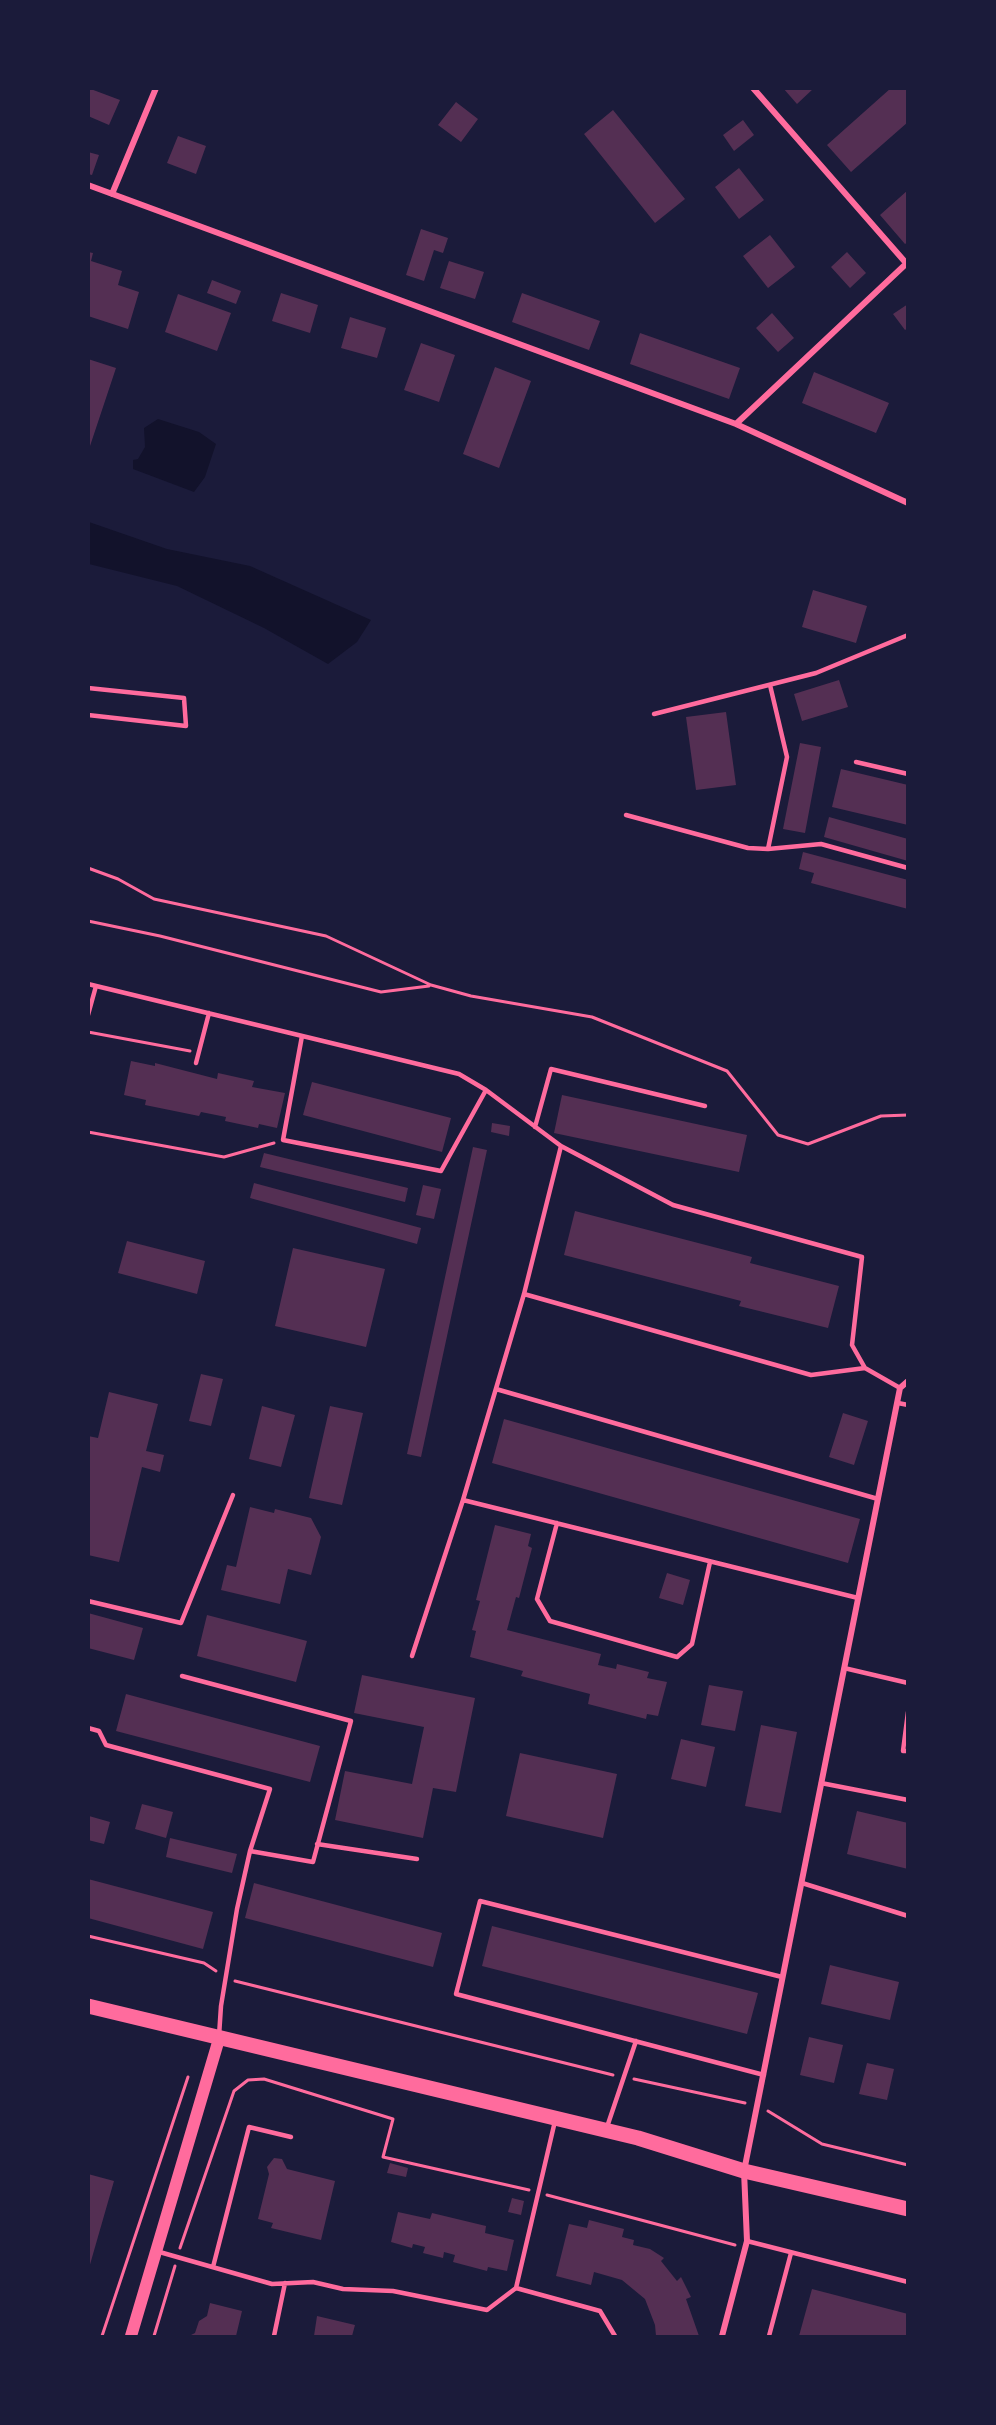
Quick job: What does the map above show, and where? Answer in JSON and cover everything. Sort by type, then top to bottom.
[{"type":"main road","points":[[88,2006],[606,2130],[744,2171],[908,2209]]},
{"type":"main road","points":[[131,2337],[219,2038]]},
{"type":"street","points":[[112,194],[156,88]]},
{"type":"street","points":[[736,424],[907,263],[753,88]]},
{"type":"street","points":[[88,186],[736,424],[908,503]]},
{"type":"street","points":[[722,2337],[746,2244],[744,2171],[900,1388],[908,1381]]},
{"type":"lane","points":[[654,714],[816,673],[908,635]]},
{"type":"lane","points":[[768,849],[786,757],[770,685]]},
{"type":"lane","points":[[88,688],[184,698],[186,726],[88,715]]},
{"type":"lane","points":[[856,762],[908,774]]},
{"type":"lane","points":[[626,815],[748,848],[768,849],[821,844],[908,868]]},
{"type":"lane","points":[[88,984],[459,1074],[486,1090],[561,1146],[673,1205],[862,1257],[852,1345],[865,1368],[900,1388]]},
{"type":"lane","points":[[88,1015],[96,986]]},
{"type":"lane","points":[[196,1063],[209,1013]]},
{"type":"lane","points":[[302,1036],[282,1140],[441,1171],[486,1090]]},
{"type":"lane","points":[[535,1127],[551,1069],[705,1106]]},
{"type":"lane","points":[[412,1656],[463,1500],[524,1294],[561,1146]]},
{"type":"lane","points":[[524,1294],[812,1375],[865,1368]]},
{"type":"lane","points":[[496,1389],[878,1499]]},
{"type":"lane","points":[[898,1403],[908,1405]]},
{"type":"lane","points":[[88,1601],[181,1623],[233,1495]]},
{"type":"lane","points":[[463,1500],[858,1598]]},
{"type":"lane","points":[[557,1524],[537,1599],[550,1621],[677,1657],[692,1644],[710,1562]]},
{"type":"lane","points":[[844,1668],[908,1683]]},
{"type":"lane","points":[[182,1676],[351,1721],[313,1862],[250,1851]]},
{"type":"lane","points":[[908,1712],[903,1751],[908,1751]]},
{"type":"lane","points":[[88,1728],[99,1731],[106,1745],[270,1789],[250,1851],[237,1909],[219,2038]]},
{"type":"lane","points":[[821,1783],[908,1800]]},
{"type":"lane","points":[[317,1844],[417,1859]]},
{"type":"lane","points":[[802,1883],[908,1916]]},
{"type":"lane","points":[[764,2075],[456,1994],[480,1901],[782,1977]]},
{"type":"lane","points":[[606,2130],[636,2041]]},
{"type":"lane","points":[[156,2250],[272,2284],[313,2282],[343,2289],[393,2291],[488,2310],[516,2288],[556,2118]]},
{"type":"lane","points":[[213,2267],[249,2127],[291,2137]]},
{"type":"lane","points":[[746,2244],[908,2282]]},
{"type":"lane","points":[[769,2337],[791,2253]]},
{"type":"lane","points":[[274,2337],[285,2283]]},
{"type":"lane","points":[[516,2288],[600,2311],[615,2337]]},
{"type":"path","points":[[88,868],[118,879],[154,899],[326,936],[431,985],[471,996],[592,1017],[727,1071],[778,1135],[808,1143],[881,1116],[908,1115]]},
{"type":"path","points":[[88,921],[160,936],[381,992],[431,985]]},
{"type":"path","points":[[88,1032],[199,1053]]},
{"type":"path","points":[[88,1132],[224,1157],[282,1140]]},
{"type":"path","points":[[88,1936],[204,1963],[226,1978],[624,2077],[757,2105],[822,2144],[908,2165]]},
{"type":"path","points":[[102,2337],[188,2077]]},
{"type":"path","points":[[154,2337],[178,2257],[234,2091],[248,2080],[264,2079],[393,2119],[383,2157],[538,2192],[746,2244]]},
{"type":"shaded area","points":[[158,419],[199,432],[216,444],[205,477],[194,492],[133,469],[133,460],[138,459],[145,447],[144,428]]},
{"type":"shaded area","points":[[89,522],[167,549],[250,566],[371,620],[357,642],[328,664],[264,628],[177,586],[89,564]]},
{"type":"building","points":[[88,88],[120,100],[109,125],[88,116]]},
{"type":"building","points":[[783,88],[814,88],[797,104]]},
{"type":"building","points":[[891,88],[908,88],[908,122],[851,172],[827,145]]},
{"type":"building","points":[[456,102],[478,119],[461,142],[438,125]]},
{"type":"building","points":[[613,110],[685,199],[655,223],[584,134]]},
{"type":"building","points":[[743,120],[754,135],[734,151],[723,135]]},
{"type":"building","points":[[178,136],[206,146],[196,174],[167,163]]},
{"type":"building","points":[[88,152],[99,155],[92,175],[88,174]]},
{"type":"building","points":[[739,168],[764,200],[739,219],[715,187]]},
{"type":"building","points":[[908,190],[908,242],[905,244],[880,215]]},
{"type":"building","points":[[421,229],[448,238],[443,253],[434,250],[424,281],[406,275]]},
{"type":"building","points":[[770,235],[795,267],[768,288],[743,256]]},
{"type":"building","points":[[88,252],[93,253],[91,261],[122,271],[118,285],[139,292],[128,329],[88,316]]},
{"type":"building","points":[[847,252],[866,273],[850,288],[831,267]]},
{"type":"building","points":[[449,261],[484,272],[475,299],[440,288]]},
{"type":"building","points":[[212,280],[241,291],[236,304],[207,293]]},
{"type":"building","points":[[281,293],[318,305],[310,333],[272,321]]},
{"type":"building","points":[[522,293],[600,321],[589,350],[512,322]]},
{"type":"building","points":[[178,294],[231,313],[217,351],[165,332]]},
{"type":"building","points":[[908,304],[908,328],[905,330],[893,314]]},
{"type":"building","points":[[772,313],[794,338],[778,352],[756,328]]},
{"type":"building","points":[[350,317],[386,328],[377,358],[341,348]]},
{"type":"building","points":[[640,333],[740,368],[729,399],[630,364]]},
{"type":"building","points":[[421,343],[455,355],[439,402],[404,390]]},
{"type":"building","points":[[88,359],[116,368],[90,446],[88,446]]},
{"type":"building","points":[[495,367],[531,381],[499,468],[463,454]]},
{"type":"building","points":[[814,372],[889,403],[876,433],[802,403]]},
{"type":"building","points":[[813,590],[867,606],[856,643],[802,627]]},
{"type":"building","points":[[839,680],[848,707],[802,721],[794,694]]},
{"type":"building","points":[[726,712],[736,785],[696,790],[686,717]]},
{"type":"building","points":[[800,743],[821,747],[805,833],[783,829]]},
{"type":"building","points":[[841,769],[908,785],[908,825],[832,807]]},
{"type":"building","points":[[829,817],[908,839],[908,861],[824,837]]},
{"type":"building","points":[[803,852],[908,880],[908,909],[811,883],[814,873],[799,869]]},
{"type":"building","points":[[131,1061],[155,1066],[155,1063],[217,1079],[218,1073],[254,1081],[252,1087],[285,1093],[277,1128],[259,1124],[258,1128],[225,1121],[226,1117],[201,1112],[199,1116],[145,1105],[146,1100],[124,1095]]},
{"type":"building","points":[[312,1082],[451,1118],[442,1152],[303,1115]]},
{"type":"building","points":[[562,1095],[747,1135],[739,1172],[554,1133]]},
{"type":"building","points":[[492,1123],[510,1126],[509,1136],[491,1132]]},
{"type":"building","points":[[473,1147],[487,1150],[421,1457],[407,1454]]},
{"type":"building","points":[[264,1153],[408,1188],[405,1202],[260,1167]]},
{"type":"building","points":[[254,1183],[421,1228],[417,1244],[250,1198]]},
{"type":"building","points":[[423,1185],[441,1189],[434,1219],[416,1215]]},
{"type":"building","points":[[575,1211],[752,1257],[750,1263],[839,1286],[828,1328],[739,1306],[741,1301],[564,1255]]},
{"type":"building","points":[[127,1241],[205,1261],[197,1294],[118,1273]]},
{"type":"building","points":[[293,1248],[385,1269],[366,1347],[275,1326]]},
{"type":"building","points":[[201,1374],[223,1379],[211,1426],[189,1421]]},
{"type":"building","points":[[109,1392],[158,1404],[146,1451],[164,1455],[160,1472],[142,1467],[119,1562],[88,1555],[88,1436],[98,1438]]},
{"type":"building","points":[[262,1406],[295,1415],[281,1467],[249,1459]]},
{"type":"building","points":[[330,1406],[363,1413],[342,1505],[309,1498]]},
{"type":"building","points":[[843,1413],[868,1421],[854,1465],[829,1457]]},
{"type":"building","points":[[504,1419],[860,1519],[848,1563],[492,1463]]},
{"type":"building","points":[[250,1507],[274,1513],[275,1509],[311,1518],[321,1537],[311,1575],[288,1569],[280,1604],[221,1590],[227,1565],[236,1567]]},
{"type":"building","points":[[495,1525],[531,1534],[528,1546],[532,1548],[519,1598],[516,1597],[507,1630],[601,1654],[598,1665],[616,1669],[617,1664],[649,1672],[647,1678],[667,1682],[658,1716],[647,1714],[646,1719],[588,1704],[590,1694],[521,1676],[523,1671],[470,1657],[476,1631],[472,1630],[480,1601],[476,1600]]},
{"type":"building","points":[[667,1573],[690,1580],[683,1605],[659,1598]]},
{"type":"building","points":[[88,1613],[143,1628],[134,1660],[88,1648]]},
{"type":"building","points":[[207,1615],[307,1641],[296,1682],[197,1656]]},
{"type":"building","points":[[362,1675],[475,1698],[456,1792],[433,1788],[423,1838],[335,1820],[345,1771],[412,1784],[424,1727],[354,1713]]},
{"type":"building","points":[[709,1685],[743,1691],[735,1731],[701,1725]]},
{"type":"building","points":[[126,1694],[320,1746],[310,1782],[116,1731]]},
{"type":"building","points":[[761,1725],[797,1732],[781,1813],[745,1806]]},
{"type":"building","points":[[681,1739],[715,1747],[706,1787],[671,1779]]},
{"type":"building","points":[[520,1753],[617,1774],[603,1838],[506,1816]]},
{"type":"building","points":[[142,1804],[173,1812],[166,1838],[135,1829]]},
{"type":"building","points":[[857,1811],[908,1823],[908,1869],[847,1854]]},
{"type":"building","points":[[89,1816],[110,1822],[104,1844],[88,1840]]},
{"type":"building","points":[[170,1838],[237,1854],[232,1873],[166,1857]]},
{"type":"building","points":[[88,1879],[213,1912],[203,1949],[88,1918]]},
{"type":"building","points":[[254,1883],[442,1933],[433,1967],[245,1918]]},
{"type":"building","points":[[492,1926],[758,1993],[747,2034],[482,1966]]},
{"type":"building","points":[[830,1965],[899,1982],[890,2020],[821,2004]]},
{"type":"building","points":[[809,2037],[843,2045],[834,2083],[800,2075]]},
{"type":"building","points":[[867,2063],[894,2069],[887,2100],[859,2094]]},
{"type":"building","points":[[274,2158],[282,2159],[287,2169],[335,2181],[321,2240],[271,2228],[273,2223],[258,2219],[269,2174],[267,2167]]},
{"type":"building","points":[[390,2163],[408,2168],[406,2177],[387,2173]]},
{"type":"building","points":[[88,2174],[114,2181],[89,2268],[88,2268]]},
{"type":"building","points":[[512,2198],[524,2201],[521,2215],[508,2212]]},
{"type":"building","points":[[398,2212],[430,2219],[432,2213],[486,2226],[485,2233],[514,2240],[507,2271],[488,2267],[487,2271],[453,2262],[455,2255],[444,2252],[443,2258],[423,2253],[425,2247],[413,2244],[412,2248],[391,2242]]},
{"type":"building","points":[[589,2220],[624,2229],[622,2237],[634,2240],[633,2245],[650,2249],[664,2258],[661,2261],[677,2281],[681,2277],[691,2297],[686,2299],[699,2336],[656,2336],[655,2325],[645,2299],[622,2280],[594,2272],[591,2285],[556,2276],[569,2224],[587,2228]]},
{"type":"building","points":[[812,2289],[908,2314],[908,2336],[799,2336]]},
{"type":"building","points":[[210,2303],[242,2311],[236,2336],[189,2336],[195,2333],[199,2321],[207,2316]]},
{"type":"building","points":[[317,2316],[355,2325],[352,2336],[314,2336]]}]
